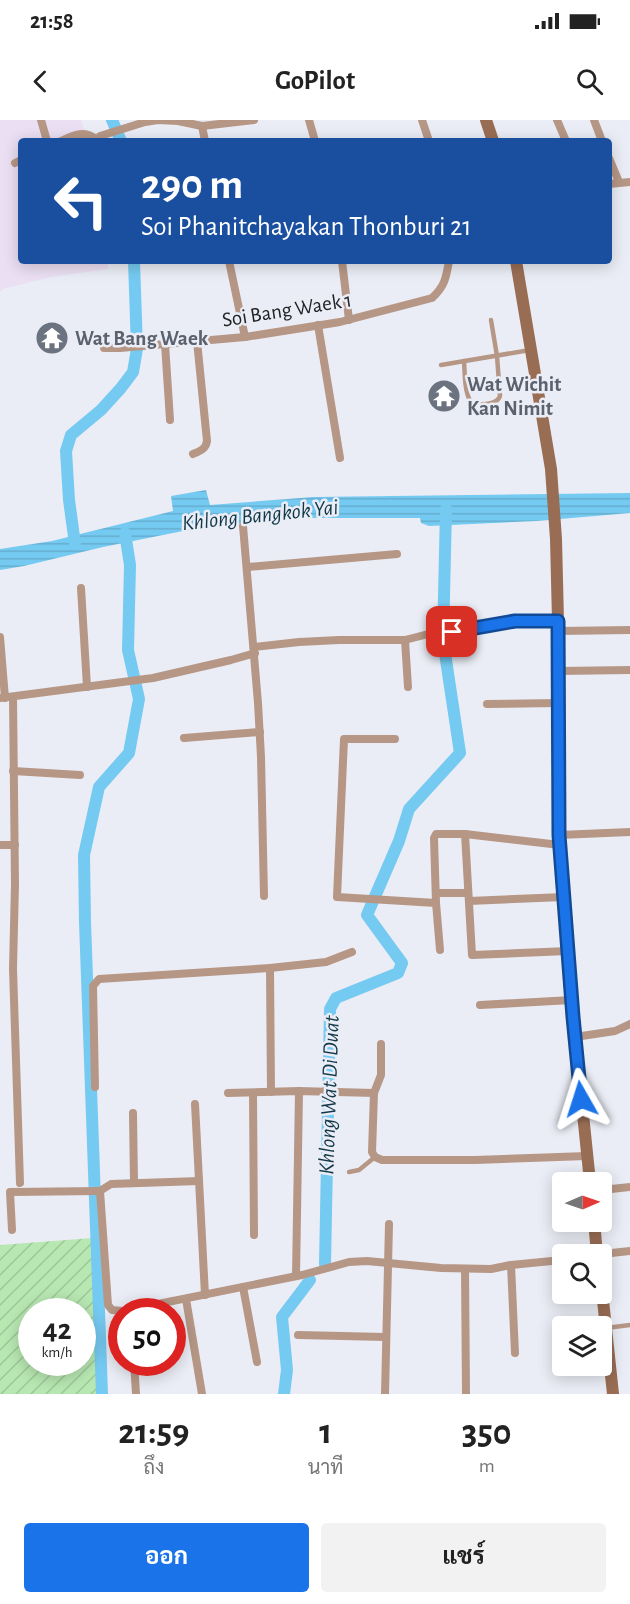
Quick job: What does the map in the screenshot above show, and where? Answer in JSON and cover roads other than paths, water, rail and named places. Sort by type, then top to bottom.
[{"type":"main road","points":[[486,120],[492,138]]},
{"type":"main road","points":[[516,264],[551,469],[556,539],[560,840],[575,1037],[589,1172]]},
{"type":"main road","points":[[611,1376],[613,1394]]},
{"type":"street","points":[[41,120],[46,138]]},
{"type":"street","points":[[69,138],[83,133],[98,138],[145,122],[158,120],[202,123],[254,120]]},
{"type":"street","points":[[309,120],[314,138]]},
{"type":"street","points":[[422,120],[428,138]]},
{"type":"street","points":[[557,120],[565,138]]},
{"type":"street","points":[[594,120],[601,138]]},
{"type":"street","points":[[202,123],[204,138]]},
{"type":"street","points":[[612,166],[619,183]]},
{"type":"street","points":[[612,184],[630,182]]},
{"type":"street","points":[[230,264],[245,337]]},
{"type":"street","points":[[342,264],[349,320]]},
{"type":"street","name":"Soi Bang Waek 1","points":[[104,348],[245,337],[349,320],[432,298],[441,290],[445,282],[448,264]]},
{"type":"street","points":[[318,325],[340,458]]},
{"type":"street","points":[[193,454],[204,448],[207,441],[197,341]]},
{"type":"street","points":[[165,344],[170,420]]},
{"type":"street","points":[[243,526],[260,732],[264,896]]},
{"type":"street","points":[[248,567],[397,554]]},
{"type":"street","points":[[81,588],[87,687]]},
{"type":"street","points":[[6,698],[153,678],[231,660],[254,650],[299,642],[405,640],[436,632],[452,632],[515,621],[630,630]]},
{"type":"street","points":[[0,637],[13,771],[15,844],[13,969],[20,1183]]},
{"type":"street","points":[[405,640],[408,687]]},
{"type":"street","points":[[559,671],[630,670]]},
{"type":"street","points":[[488,704],[558,703]]},
{"type":"street","points":[[184,738],[260,732]]},
{"type":"street","points":[[395,739],[344,739],[337,897],[436,903]]},
{"type":"street","points":[[13,771],[80,774]]},
{"type":"street","points":[[440,950],[436,903],[434,838],[436,834],[560,840],[630,832]]},
{"type":"street","points":[[465,834],[472,955],[568,951]]},
{"type":"street","points":[[0,845],[15,844]]},
{"type":"street","points":[[436,893],[469,897],[564,897]]},
{"type":"street","points":[[95,1087],[93,986],[99,980],[326,962],[352,952]]},
{"type":"street","points":[[270,968],[271,1092]]},
{"type":"street","points":[[480,1005],[572,1000]]},
{"type":"street","points":[[575,1037],[615,1031],[630,1024]]},
{"type":"street","points":[[381,1044],[381,1075],[374,1093],[372,1152],[375,1157],[382,1160],[475,1160],[587,1156]]},
{"type":"street","points":[[296,1276],[299,1091]]},
{"type":"street","points":[[228,1093],[334,1091],[374,1093]]},
{"type":"street","points":[[253,1093],[254,1235]]},
{"type":"street","points":[[195,1104],[205,1295]]},
{"type":"street","points":[[133,1113],[134,1183]]},
{"type":"street","points":[[12,1230],[10,1192],[95,1191],[111,1184],[199,1180]]},
{"type":"street","points":[[612,1189],[630,1187]]},
{"type":"street","points":[[95,1191],[108,1305]]},
{"type":"street","points":[[385,1394],[389,1224]]},
{"type":"street","points":[[612,1253],[630,1251]]},
{"type":"street","points":[[202,1394],[186,1299],[296,1276],[349,1262],[367,1261],[491,1269],[552,1261]]},
{"type":"street","points":[[511,1265],[515,1353]]},
{"type":"street","points":[[465,1269],[465,1394]]},
{"type":"street","points":[[243,1287],[257,1362]]},
{"type":"street","points":[[297,1335],[386,1337]]},
{"type":"street","points":[[135,1376],[136,1394]]},
{"type":"lane","points":[[464,361],[467,392],[473,405],[499,400],[497,356],[491,320]]},
{"type":"lane","points":[[441,365],[530,350]]},
{"type":"lane","points":[[349,1172],[359,1170],[375,1157]]},
{"type":"lane","points":[[612,1327],[630,1325]]},
{"type":"water","name":"Khlong Bangkok Yai","points":[[206,490],[210,505],[313,497],[630,493],[630,513],[537,521],[429,526],[421,523],[420,518],[282,518],[183,531],[0,570],[0,549],[52,541],[173,511],[171,496]]},
{"type":"waterway","points":[[112,120],[120,138]]},
{"type":"waterway","points":[[75,544],[66,451],[71,435],[101,410],[133,372],[137,349],[134,264]]},
{"type":"waterway","name":"Khlong Wat Di Duat","points":[[325,1264],[330,1009],[336,998],[398,973],[402,963],[367,915],[399,841],[409,809],[460,753],[443,640],[446,509]]},
{"type":"waterway","points":[[102,1394],[84,855],[99,787],[129,753],[139,699],[128,650],[130,565],[125,533]]},
{"type":"waterway","name":"Khlong Wat Di Duat","points":[[284,1394],[287,1370],[282,1317],[310,1280]]},
{"type":"place","name":"Wat Bang Waek","points":[[52,338]]},
{"type":"place","name":"Wat Wichit Kan Nimit","points":[[444,396]]}]
